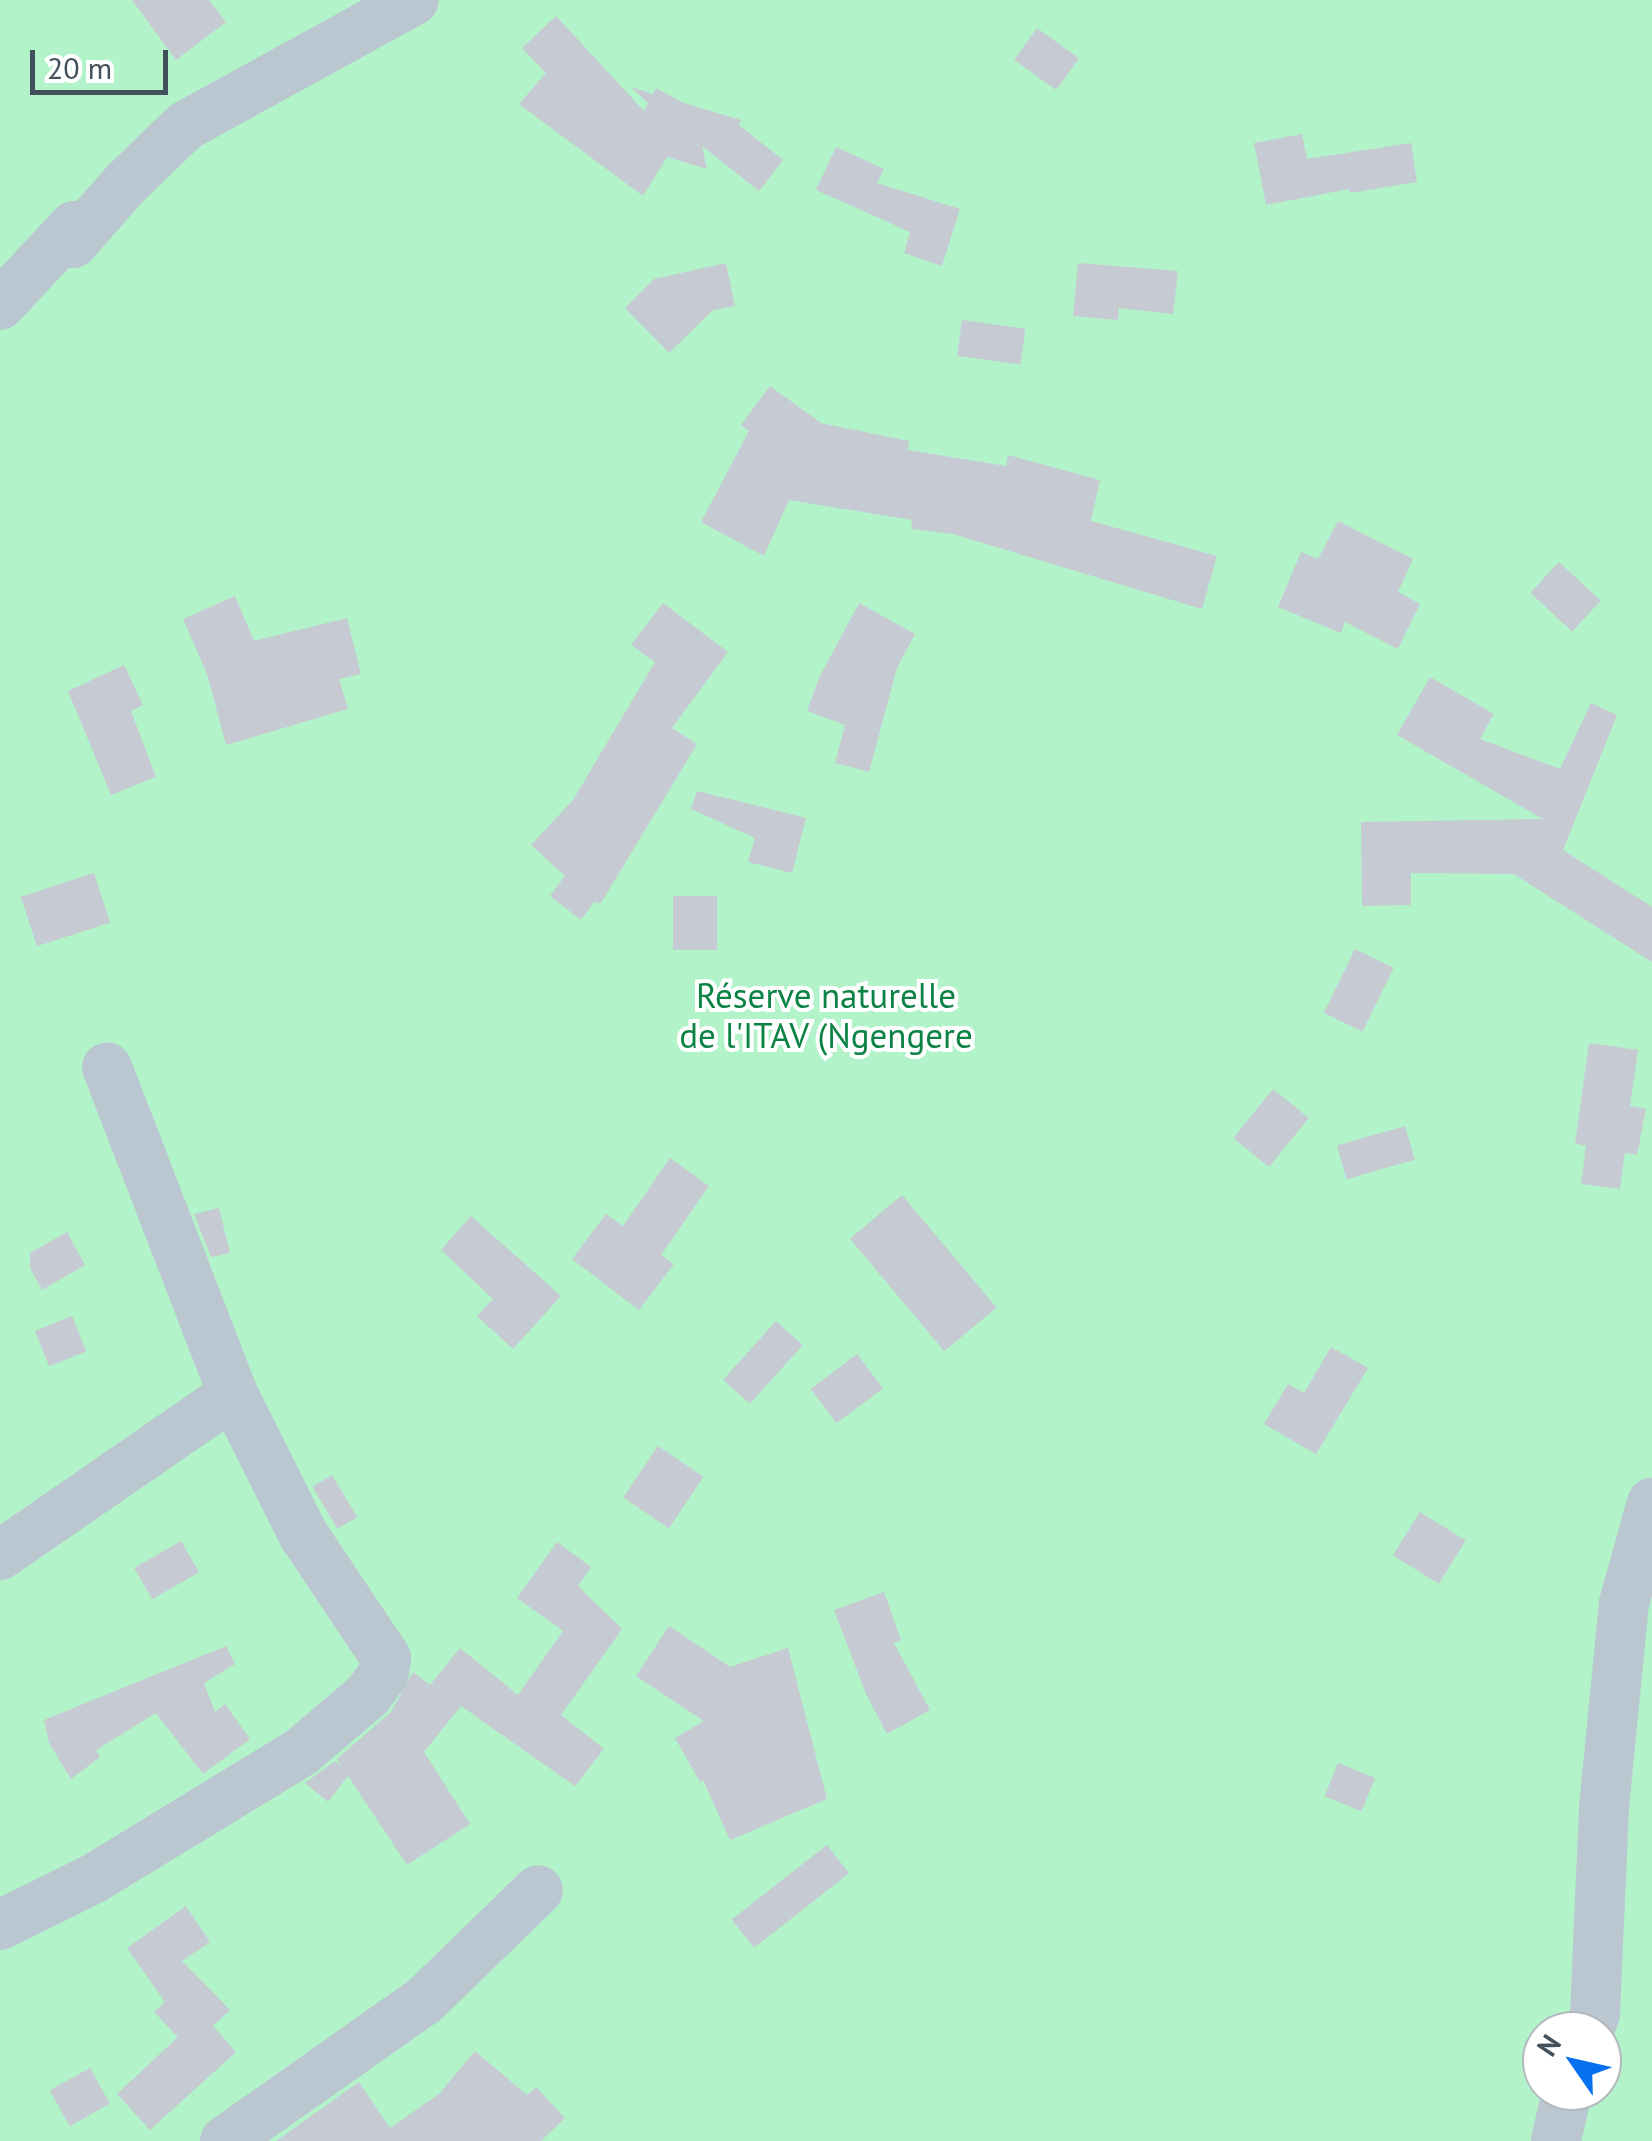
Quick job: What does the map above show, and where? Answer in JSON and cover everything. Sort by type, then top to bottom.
[{"type":"street","points":[[0,306],[74,226],[73,243],[124,184],[185,126],[414,0]]},
{"type":"street","points":[[0,1925],[93,1879],[300,1752],[368,1695],[384,1673],[386,1658],[303,1534],[233,1394],[107,1068]]},
{"type":"street","points":[[0,1555],[233,1394]]},
{"type":"street","points":[[1596,2011],[1604,1808],[1624,1603],[1652,1502]]},
{"type":"street","points":[[226,2141],[426,1998],[538,1890]]},
{"type":"street","points":[[1556,2141],[1563,2111]]},
{"type":"green space","name":"Réserve naturelle de l'ITAV (Ngengere","points":[[0,0],[1652,0],[1652,2141],[0,2141]]},
{"type":"building","points":[[132,0],[209,0],[226,22],[176,60]]},
{"type":"building","points":[[556,16],[644,111],[648,103],[631,87],[653,94],[656,88],[684,103],[741,120],[739,125],[783,160],[759,191],[702,146],[707,169],[667,157],[643,196],[519,104],[546,73],[522,48]]},
{"type":"building","points":[[1037,28],[1079,59],[1056,90],[1014,60]]},
{"type":"building","points":[[1302,134],[1307,159],[1411,143],[1417,182],[1350,193],[1349,189],[1266,205],[1254,143]]},
{"type":"building","points":[[836,147],[884,169],[877,183],[960,209],[942,266],[904,253],[910,232],[816,190]]},
{"type":"building","points":[[726,263],[735,306],[713,310],[669,353],[625,308],[654,279]]},
{"type":"building","points":[[1078,263],[1178,271],[1173,314],[1119,308],[1118,320],[1073,316]]},
{"type":"building","points":[[962,320],[1025,329],[1020,365],[957,356]]},
{"type":"building","points":[[770,386],[821,423],[909,441],[908,450],[1006,466],[1008,455],[1100,480],[1091,521],[1217,556],[1202,609],[953,534],[911,529],[912,520],[789,500],[764,556],[701,522],[749,431],[741,425]]},
{"type":"building","points":[[1338,521],[1413,559],[1398,592],[1420,604],[1398,649],[1345,622],[1341,633],[1278,607],[1301,552],[1318,559]]},
{"type":"building","points":[[1559,562],[1601,601],[1572,632],[1530,593]]},
{"type":"building","points":[[235,596],[254,641],[347,618],[361,674],[339,679],[348,709],[226,745],[207,674],[183,619]]},
{"type":"building","points":[[663,603],[728,652],[672,728],[697,744],[601,903],[594,902],[581,920],[550,896],[565,876],[531,845],[573,800],[655,662],[631,645]]},
{"type":"building","points":[[859,603],[915,634],[897,668],[869,772],[835,763],[845,725],[807,711],[819,678]]},
{"type":"building","points":[[124,665],[143,705],[131,711],[156,777],[111,795],[68,691]]},
{"type":"building","points":[[1430,677],[1494,714],[1480,739],[1560,769],[1591,703],[1617,715],[1563,850],[1652,907],[1652,962],[1514,874],[1411,873],[1411,905],[1362,906],[1361,822],[1543,819],[1397,735]]},
{"type":"building","points":[[697,791],[806,818],[792,873],[748,862],[755,838],[691,809]]},
{"type":"building","points":[[94,873],[110,922],[37,946],[21,897]]},
{"type":"building","points":[[673,896],[717,896],[717,950],[673,950]]},
{"type":"building","points":[[1355,949],[1394,968],[1363,1032],[1324,1013]]},
{"type":"building","points":[[1589,1043],[1638,1050],[1630,1106],[1646,1109],[1637,1155],[1625,1153],[1620,1189],[1581,1184],[1586,1146],[1575,1143]]},
{"type":"building","points":[[1273,1089],[1309,1118],[1269,1167],[1233,1138]]},
{"type":"building","points":[[1405,1126],[1415,1160],[1346,1179],[1337,1146]]},
{"type":"building","points":[[670,1158],[709,1186],[661,1255],[674,1264],[639,1310],[572,1259],[606,1214],[623,1226]]},
{"type":"building","points":[[902,1195],[996,1308],[944,1351],[850,1239]]},
{"type":"building","points":[[219,1208],[230,1253],[211,1257],[194,1214]]},
{"type":"building","points":[[471,1216],[561,1296],[513,1349],[477,1316],[493,1299],[441,1250]]},
{"type":"building","points":[[67,1232],[85,1265],[42,1290],[30,1268],[30,1253]]},
{"type":"building","points":[[72,1316],[86,1351],[49,1366],[35,1331]]},
{"type":"building","points":[[776,1321],[803,1345],[750,1404],[723,1380]]},
{"type":"building","points":[[1331,1347],[1368,1368],[1316,1454],[1264,1424],[1288,1384],[1304,1393]]},
{"type":"building","points":[[857,1354],[883,1388],[837,1423],[811,1389]]},
{"type":"building","points":[[658,1446],[704,1477],[669,1528],[623,1497]]},
{"type":"building","points":[[332,1475],[357,1517],[338,1529],[312,1487]]},
{"type":"building","points":[[1420,1512],[1466,1541],[1439,1584],[1393,1555]]},
{"type":"building","points":[[181,1541],[199,1572],[152,1599],[134,1568]]},
{"type":"building","points":[[557,1542],[591,1567],[578,1586],[622,1629],[561,1715],[604,1749],[575,1786],[461,1706],[424,1752],[470,1824],[407,1865],[348,1776],[328,1802],[305,1783],[335,1761],[342,1767],[337,1759],[391,1712],[413,1672],[430,1685],[460,1648],[518,1695],[563,1631],[517,1598]]},
{"type":"building","points":[[884,1592],[901,1640],[894,1643],[930,1710],[887,1734],[866,1694],[834,1610]]},
{"type":"building","points":[[669,1626],[730,1667],[788,1648],[827,1799],[730,1840],[703,1780],[700,1782],[675,1738],[704,1721],[636,1676]]},
{"type":"building","points":[[226,1646],[235,1664],[204,1683],[215,1712],[225,1704],[250,1739],[203,1774],[156,1713],[96,1750],[100,1757],[71,1779],[49,1743],[44,1720]]},
{"type":"building","points":[[1338,1763],[1375,1778],[1362,1811],[1325,1796]]},
{"type":"building","points":[[827,1845],[849,1873],[754,1948],[732,1919]]},
{"type":"building","points":[[186,1906],[210,1942],[182,1961],[230,2010],[213,2026],[236,2052],[150,2130],[117,2094],[178,2037],[154,2012],[165,2002],[127,1948]]},
{"type":"building","points":[[475,2051],[527,2095],[536,2087],[565,2118],[541,2141],[276,2141],[359,2082],[390,2128],[439,2094]]},
{"type":"building","points":[[90,2068],[110,2104],[70,2126],[50,2090]]}]
